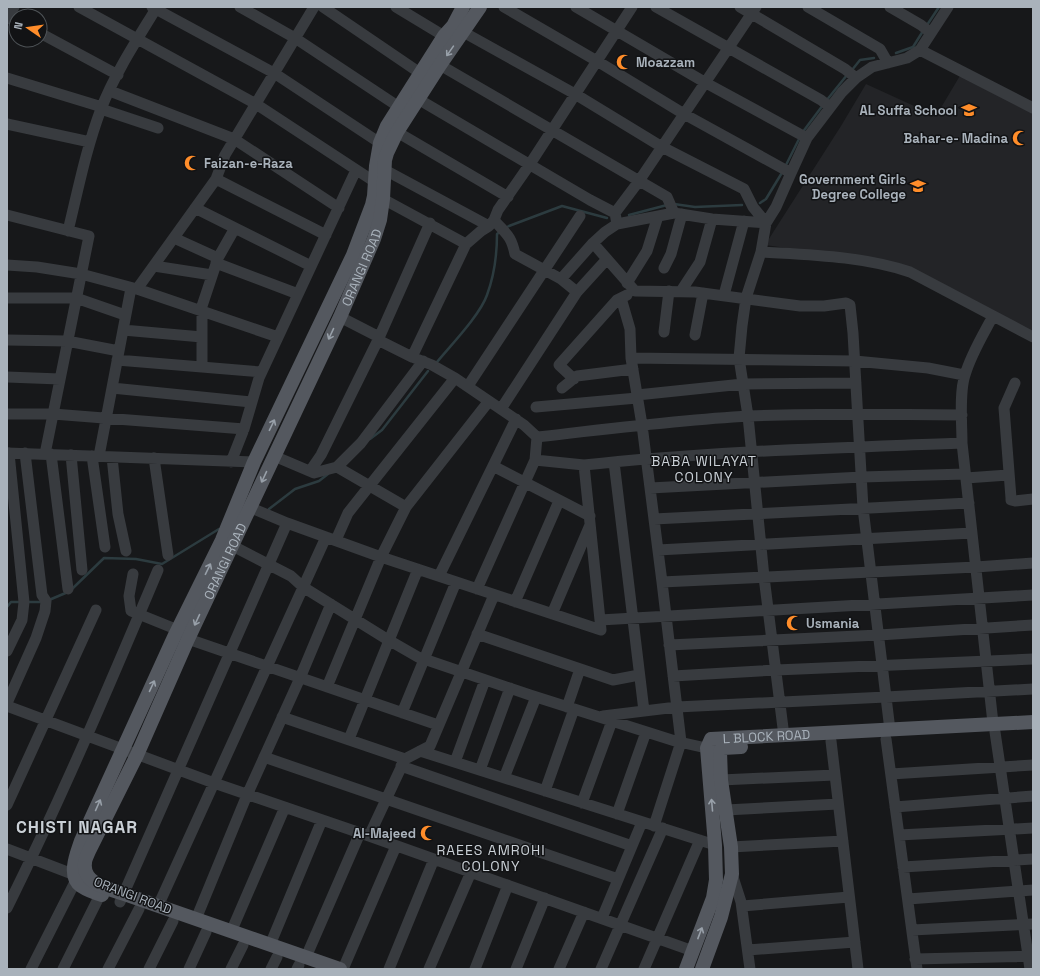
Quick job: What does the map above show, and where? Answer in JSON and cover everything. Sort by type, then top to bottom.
[{"type":"main road","name":"ORANGI ROAD","points":[[273,957],[231,932],[196,919],[158,906],[100,895],[81,885],[75,877],[75,862],[82,841],[123,750],[183,634],[227,543],[250,507],[340,317],[374,239],[380,220],[384,199],[387,153],[397,132],[440,65],[463,7]]},
{"type":"main road","name":"ORANGI ROAD","points":[[227,543],[254,462],[353,255],[372,205],[380,143],[387,126],[420,73],[454,31],[480,7]]},
{"type":"main road","name":"ORANGI ROAD","points":[[183,634],[137,755],[89,851],[85,863],[85,869],[88,877],[93,882],[139,909],[273,957],[303,965],[342,969]]},
{"type":"main road","name":"L BLOCK ROAD","points":[[702,969],[722,917],[732,874],[731,847],[726,810],[721,780],[711,739],[888,734],[994,728],[1033,722]]},
{"type":"main road","name":"L BLOCK ROAD","points":[[994,728],[1033,730]]},
{"type":"main road","name":"L BLOCK ROAD","points":[[714,749],[831,741],[888,734]]},
{"type":"main road","name":"L BLOCK ROAD","points":[[686,969],[713,898],[716,866],[714,749]]},
{"type":"street","points":[[80,7],[256,104],[375,182]]},
{"type":"street","points":[[240,7],[295,38],[399,107]]},
{"type":"street","points":[[105,546],[96,456],[106,418],[126,315],[134,288],[154,266],[216,179],[225,155],[234,139],[314,7]]},
{"type":"street","points":[[323,7],[420,73]]},
{"type":"street","points":[[396,7],[454,31],[575,94],[662,147],[744,189],[753,207],[766,223]]},
{"type":"street","points":[[504,7],[684,114],[785,170]]},
{"type":"street","points":[[576,7],[706,83],[802,135]]},
{"type":"street","points":[[412,357],[466,244],[480,231],[494,223],[498,210],[530,164],[632,7]]},
{"type":"street","points":[[656,7],[826,104]]},
{"type":"street","points":[[740,7],[753,10],[850,74]]},
{"type":"street","points":[[808,7],[880,49],[888,63]]},
{"type":"street","points":[[890,7],[927,29]]},
{"type":"street","points":[[784,736],[764,577],[752,451],[740,359],[742,326],[746,298],[761,252],[766,223],[776,207],[785,170],[802,135],[850,74],[907,58],[920,50],[927,29],[948,7]]},
{"type":"street","points":[[68,231],[90,142],[102,108],[137,39],[155,8],[274,73],[380,143]]},
{"type":"street","points":[[561,279],[593,243],[605,232],[616,218],[753,10]]},
{"type":"street","points":[[48,37],[118,75]]},
{"type":"street","points":[[920,50],[1033,108]]},
{"type":"street","points":[[440,65],[667,197],[676,212],[671,254],[664,268]]},
{"type":"street","points":[[7,78],[102,108],[158,128]]},
{"type":"street","points":[[110,91],[234,139],[338,208]]},
{"type":"street","points":[[418,99],[530,164],[616,218],[658,216],[676,212],[712,219],[766,223]]},
{"type":"street","points":[[7,124],[90,142]]},
{"type":"street","points":[[397,132],[508,197]]},
{"type":"street","points":[[231,462],[244,428],[262,372],[356,170]]},
{"type":"street","points":[[385,170],[494,223],[508,234],[515,254],[561,279],[577,292]]},
{"type":"street","points":[[216,179],[326,236]]},
{"type":"street","points":[[384,199],[466,244]]},
{"type":"street","points":[[195,208],[311,266]]},
{"type":"street","points":[[7,215],[89,236],[53,414],[48,454],[68,589]]},
{"type":"street","points":[[468,386],[580,216]]},
{"type":"street","points":[[574,379],[559,365],[617,300],[621,298],[631,287],[647,251],[658,216]]},
{"type":"street","points":[[681,291],[700,262],[712,219]]},
{"type":"street","points":[[724,296],[744,221]]},
{"type":"street","points":[[310,471],[321,455],[378,339],[430,223]]},
{"type":"street","points":[[202,367],[202,306],[217,261],[235,228]]},
{"type":"street","points":[[174,238],[217,261],[298,294]]},
{"type":"street","points":[[593,243],[631,287],[703,293],[800,306],[849,304],[853,333],[867,539],[886,698],[891,774],[916,964],[1031,956]]},
{"type":"street","points":[[761,252],[824,256],[888,265],[910,272],[1033,337]]},
{"type":"street","points":[[501,409],[577,292],[607,259]]},
{"type":"street","points":[[7,265],[37,267],[81,274],[134,288],[278,337]]},
{"type":"street","points":[[154,266],[212,276]]},
{"type":"street","points":[[664,332],[669,291]]},
{"type":"street","points":[[695,335],[703,293]]},
{"type":"street","points":[[7,298],[76,298],[126,315]]},
{"type":"street","points":[[601,969],[621,925],[658,827],[681,742],[642,425],[632,364],[630,329],[621,298]]},
{"type":"street","points":[[993,316],[964,375],[962,442],[994,728],[1019,891],[1028,925],[1031,956],[1030,969]]},
{"type":"street","points":[[340,317],[378,339],[412,357],[432,365],[455,378],[516,419],[537,437],[642,425],[748,416],[858,413],[962,415]]},
{"type":"street","points":[[123,330],[202,337]]},
{"type":"street","points":[[7,340],[67,341],[118,356],[202,367],[262,372]]},
{"type":"street","points":[[562,388],[577,376],[632,364],[740,359],[855,361],[928,368],[964,375]]},
{"type":"street","points":[[274,456],[314,473],[337,467],[361,444],[423,362]]},
{"type":"street","points":[[7,377],[60,379]]},
{"type":"street","points":[[158,906],[303,587],[331,538],[348,513],[455,378]]},
{"type":"street","points":[[536,407],[637,397],[743,384],[856,383]]},
{"type":"street","points":[[1015,383],[1004,408],[1011,500],[1033,499]]},
{"type":"street","points":[[112,388],[252,402]]},
{"type":"street","points":[[327,687],[381,557],[406,507],[489,401]]},
{"type":"street","points":[[7,414],[53,414],[244,428]]},
{"type":"street","points":[[439,576],[516,419]]},
{"type":"street","points":[[477,589],[535,460],[537,437]]},
{"type":"street","points":[[535,460],[584,465],[752,451],[962,442]]},
{"type":"street","points":[[7,651],[22,620],[24,602],[8,453],[254,462]]},
{"type":"street","points":[[7,703],[36,638],[45,610],[46,601],[42,595],[25,453]]},
{"type":"street","points":[[71,455],[82,570]]},
{"type":"street","points":[[112,457],[118,514],[126,551]]},
{"type":"street","points":[[154,458],[168,555]]},
{"type":"street","points":[[614,462],[644,711]]},
{"type":"street","points":[[250,507],[288,523],[381,557],[601,630],[584,465]]},
{"type":"street","points":[[493,466],[559,501],[590,520]]},
{"type":"street","points":[[337,467],[406,507]]},
{"type":"street","points":[[650,488],[862,477],[1008,475]]},
{"type":"street","points":[[515,602],[559,501]]},
{"type":"street","points":[[654,519],[968,503]]},
{"type":"street","points":[[552,614],[590,520]]},
{"type":"street","points":[[122,898],[288,523]]},
{"type":"street","points":[[658,550],[972,533]]},
{"type":"street","points":[[227,543],[291,576],[303,587],[418,657],[646,732],[681,742],[714,749]]},
{"type":"street","points":[[662,582],[1033,563]]},
{"type":"street","points":[[348,740],[418,569]]},
{"type":"street","points":[[7,908],[32,858],[88,736],[158,570]]},
{"type":"street","points":[[133,574],[128,596],[131,611],[230,654],[438,725]]},
{"type":"street","points":[[402,713],[456,582]]},
{"type":"street","points":[[303,965],[365,834],[386,799],[403,763],[430,746],[494,595]]},
{"type":"street","points":[[600,620],[768,609],[1033,595]]},
{"type":"street","points":[[196,919],[247,794],[300,678],[331,604]]},
{"type":"street","points":[[7,805],[96,610]]},
{"type":"street","points":[[669,645],[878,635],[1033,625]]},
{"type":"street","points":[[478,634],[613,680],[639,675]]},
{"type":"street","points":[[673,676],[1033,659]]},
{"type":"street","points":[[545,791],[571,708],[580,669]]},
{"type":"street","points":[[455,762],[485,680]]},
{"type":"street","points":[[480,770],[510,688]]},
{"type":"street","points":[[598,716],[677,707],[886,698],[1033,689]]},
{"type":"street","points":[[504,778],[536,697]]},
{"type":"street","points":[[7,706],[214,783],[365,834],[693,951]]},
{"type":"street","points":[[282,717],[348,740],[403,763],[632,846]]},
{"type":"street","points":[[582,803],[612,721]]},
{"type":"street","points":[[617,814],[646,732]]},
{"type":"street","points":[[831,741],[858,969]]},
{"type":"street","points":[[420,751],[715,845]]},
{"type":"street","points":[[264,757],[618,879]]},
{"type":"street","points":[[891,774],[1033,765]]},
{"type":"street","points":[[721,780],[835,775]]},
{"type":"street","points":[[895,807],[1033,796]]},
{"type":"street","points":[[726,810],[838,804]]},
{"type":"street","points":[[231,932],[285,807]]},
{"type":"street","points":[[273,957],[322,820]]},
{"type":"street","points":[[602,918],[642,822]]},
{"type":"street","points":[[900,835],[1033,828]]},
{"type":"street","points":[[644,969],[700,840]]},
{"type":"street","points":[[731,847],[843,840]]},
{"type":"street","points":[[342,969],[396,846]]},
{"type":"street","points":[[7,849],[75,877]]},
{"type":"street","points":[[389,969],[434,859]]},
{"type":"street","points":[[903,867],[1033,859]]},
{"type":"street","points":[[430,969],[471,872]]},
{"type":"street","points":[[732,874],[742,906],[750,969]]},
{"type":"street","name":"ORANGI ROAD","points":[[31,969],[75,877]]},
{"type":"street","points":[[475,969],[508,885]]},
{"type":"street","points":[[908,899],[1033,890]]},
{"type":"street","points":[[63,969],[100,895]]},
{"type":"street","points":[[742,906],[849,897]]},
{"type":"street","points":[[516,969],[545,898]]},
{"type":"street","points":[[108,969],[139,909]]},
{"type":"street","points":[[559,969],[584,912]]},
{"type":"street","points":[[149,969],[173,921]]},
{"type":"street","points":[[912,930],[1028,925]]},
{"type":"street","points":[[188,969],[206,932]]},
{"type":"street","points":[[748,950],[855,942]]},
{"type":"street","points":[[231,969],[243,945]]},
{"type":"shaded area","name":"Government Girls Degree College","points":[[961,74],[1033,112],[1033,334],[901,264],[765,245],[866,84],[936,116]]},
{"type":"waterway","points":[[927,25],[939,7]]},
{"type":"waterway","points":[[896,53],[913,47],[923,31]]},
{"type":"waterway","points":[[852,70],[860,60],[874,58]]},
{"type":"waterway","points":[[826,101],[847,75]]},
{"type":"waterway","points":[[802,133],[823,105]]},
{"type":"waterway","points":[[785,167],[800,137]]},
{"type":"waterway","points":[[760,203],[766,199],[783,171]]},
{"type":"waterway","points":[[674,204],[695,207],[742,205]]},
{"type":"waterway","points":[[629,215],[667,205]]},
{"type":"waterway","points":[[505,228],[562,206],[607,218]]},
{"type":"waterway","points":[[437,362],[472,321],[487,295],[496,258],[497,234],[501,231]]},
{"type":"waterway","points":[[370,439],[382,430],[428,371]]},
{"type":"waterway","points":[[269,509],[295,489],[319,481],[328,474]]},
{"type":"waterway","points":[[72,589],[104,558],[136,559],[162,564],[219,529]]},
{"type":"waterway","points":[[49,600],[68,592]]},
{"type":"waterway","points":[[7,607],[11,602],[20,602]]},
{"type":"waterway","points":[[27,602],[42,602]]},
{"type":"place","name":"Moazzam","points":[[624,62]]},
{"type":"place","name":"AL Suffa School","points":[[969,110]]},
{"type":"place","name":"Bahar-e- Madina","points":[[1020,138]]},
{"type":"place","name":"Faizan-e-Raza","points":[[192,163]]},
{"type":"place","name":"Government Girls Degree College","points":[[918,186]]},
{"type":"place","name":"Usmania","points":[[794,623]]},
{"type":"place","name":"Al-Majeed","points":[[428,833]]},
{"type":"district","name":"BABA WILAYAT COLONY","points":[[704,470]]},
{"type":"district","name":"CHISTI NAGAR","points":[[77,827]]},
{"type":"district","name":"RAEES AMROHI COLONY","points":[[491,858]]}]
